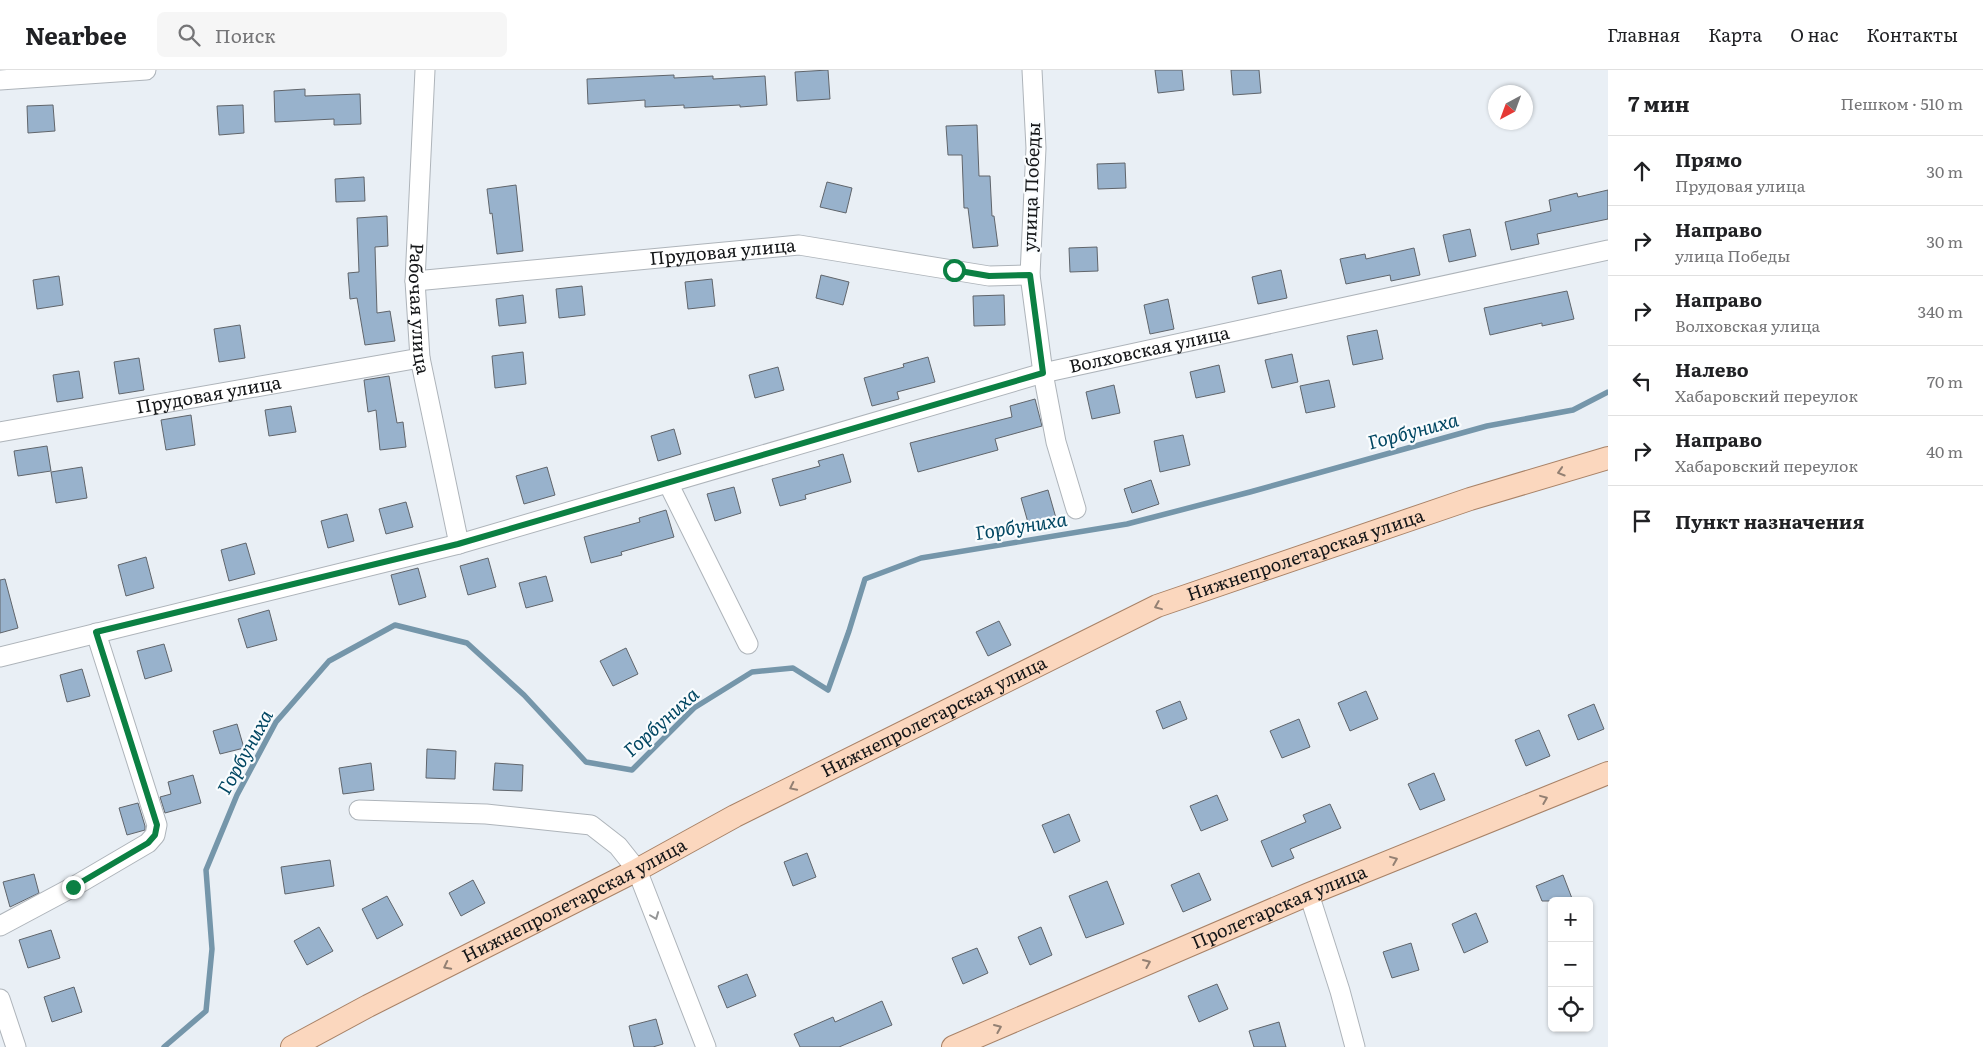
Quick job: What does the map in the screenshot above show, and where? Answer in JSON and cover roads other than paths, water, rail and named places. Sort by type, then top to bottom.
[{"type":"main road","name":"Нижнепролетарская улица","points":[[292,1047],[368,1006],[637,870],[735,816],[1158,606],[1470,499],[1608,458]]},
{"type":"main road","name":"Пролетарская улица","points":[[953,1047],[1309,894],[1608,773]]},
{"type":"street","points":[[0,80],[146,70]]},
{"type":"street","name":"Рабочая улица","points":[[425,70],[415,281],[420,358],[458,544]]},
{"type":"street","name":"улица Победы","points":[[1032,70],[1036,148],[1030,275],[1043,373],[1056,442],[1076,509]]},
{"type":"street","name":"Прудовая улица","points":[[415,281],[799,245],[989,276],[1030,275]]},
{"type":"street","name":"Волховская улица","points":[[0,656],[458,544],[1043,373],[1608,250]]},
{"type":"street","name":"Прудовая улица","points":[[0,432],[420,358]]},
{"type":"street","points":[[668,483],[748,644]]},
{"type":"street","points":[[0,926],[82,882],[148,843],[155,835],[157,825],[96,632]]},
{"type":"street","points":[[359,810],[486,814],[591,826],[618,846],[637,870],[706,1047]]},
{"type":"street","points":[[1309,894],[1340,991],[1355,1047]]},
{"type":"street","points":[[0,999],[16,1047]]},
{"type":"waterway","name":"Горбуниха","points":[[164,1047],[206,1011],[212,949],[206,870],[237,795],[276,722],[329,661],[395,625],[467,643],[524,695],[586,762],[632,770],[694,708],[752,672],[793,668],[828,690],[865,579],[921,558],[1127,524],[1487,426],[1573,410],[1608,392]]}]
